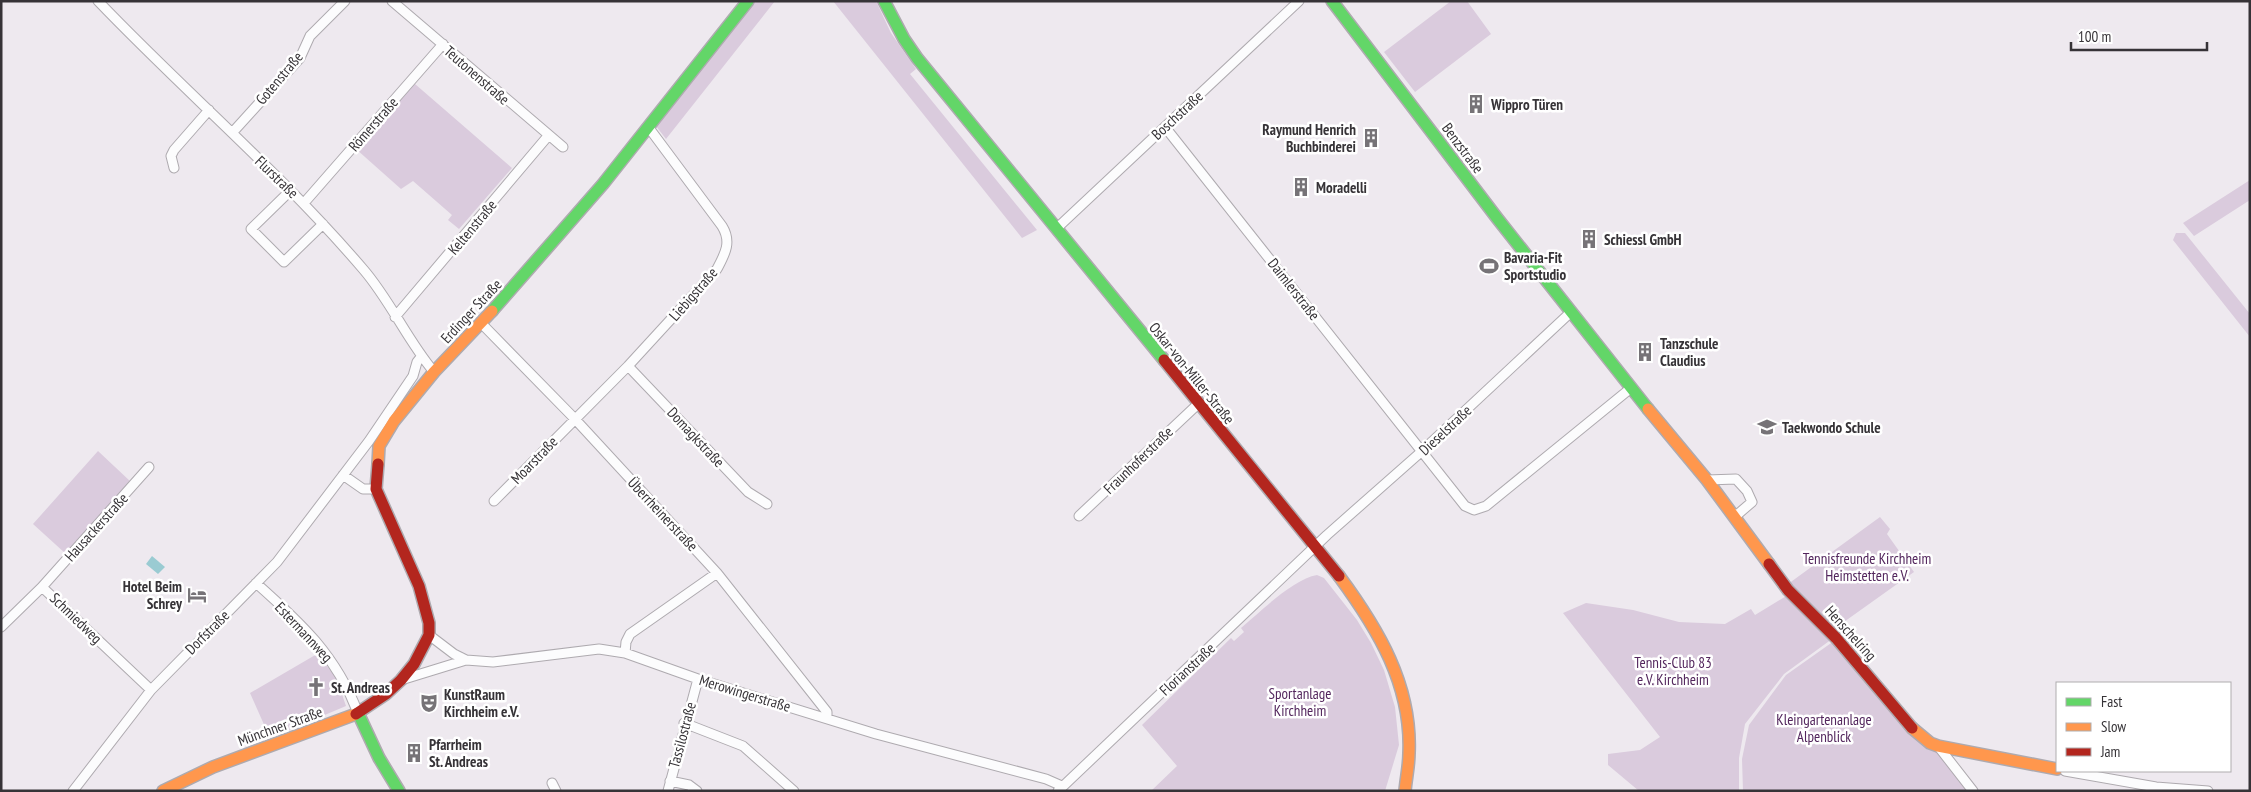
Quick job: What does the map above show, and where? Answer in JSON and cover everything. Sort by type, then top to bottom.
[{"type":"street","name":"Flurstraße","points":[[98,1],[304,203],[365,271],[421,357],[434,372]]},
{"type":"street","name":"Gotenstraße","points":[[232,133],[300,58],[310,36],[345,1]]},
{"type":"street","name":"Teutonenstraße","points":[[392,1],[563,147]]},
{"type":"street","name":"Erdinger Straße","points":[[429,635],[426,608],[419,586],[376,489],[374,443],[434,372],[481,323],[567,226],[649,128],[748,1]]},
{"type":"street","name":"Oskar-von-Miller-Straße","points":[[884,1],[917,58],[1316,546],[1368,615],[1391,656],[1409,717],[1409,768],[1406,791]]},
{"type":"street","name":"Boschstraße","points":[[1056,229],[1299,1]]},
{"type":"street","name":"Benzstraße","points":[[1332,1],[1571,312]]},
{"type":"street","name":"Römerstraße","points":[[304,203],[443,44]]},
{"type":"street","points":[[174,168],[171,156],[174,150],[209,110]]},
{"type":"street","name":"Daimlerstraße","points":[[1165,127],[1421,452]]},
{"type":"street","name":"Liebigstraße","points":[[574,418],[628,366],[717,269],[727,251],[727,234],[722,226],[649,128]]},
{"type":"street","name":"Keltenstraße","points":[[395,317],[548,136]]},
{"type":"street","points":[[291,190],[251,230],[284,262],[323,224]]},
{"type":"street","name":"Henschelring","points":[[1571,312],[1630,388],[1707,480],[1788,590],[1836,638],[1913,729],[1930,743],[1938,746],[2056,769]]},
{"type":"street","name":"Dieselstraße","points":[[1316,546],[1421,452],[1571,312]]},
{"type":"street","name":"Überrheinerstraße","points":[[481,323],[574,418],[718,573],[828,712],[827,718]]},
{"type":"street","name":"Dorfstraße","points":[[73,791],[151,690],[277,562],[343,475],[374,443],[413,376],[417,362],[421,357]]},
{"type":"street","name":"Domagkstraße","points":[[628,366],[748,492],[767,504]]},
{"type":"street","points":[[1421,452],[1465,506],[1474,510],[1486,506],[1630,388]]},
{"type":"street","name":"Fraunhoferstraße","points":[[1079,516],[1198,404]]},
{"type":"street","name":"Moarstraße","points":[[494,501],[574,418]]},
{"type":"street","name":"Hausackerstraße","points":[[42,587],[149,467]]},
{"type":"street","points":[[343,475],[363,489],[376,489]]},
{"type":"street","points":[[1707,480],[1736,479],[1748,491],[1752,502],[1738,514],[1732,514]]},
{"type":"street","name":"Florianstraße","points":[[1060,789],[1316,546]]},
{"type":"street","points":[[625,653],[626,642],[630,634],[718,573]]},
{"type":"street","name":"Estermannweg","points":[[256,583],[290,613],[327,654],[339,670],[358,713]]},
{"type":"street","name":"Schmiedweg","points":[[1,627],[42,587],[151,690]]},
{"type":"street","points":[[401,680],[419,657],[429,635]]},
{"type":"street","name":"Merowingerstraße","points":[[429,635],[454,654],[466,660],[493,662],[599,649],[625,653],[698,679],[827,718],[944,753],[1046,779],[1060,789]]},
{"type":"street","points":[[401,680],[466,660]]},
{"type":"street","name":"Tassilostraße","points":[[668,791],[684,723],[698,679]]},
{"type":"street","name":"Münchner Straße","points":[[162,791],[213,767],[358,713],[370,706],[401,680]]},
{"type":"street","points":[[358,713],[398,791]]},
{"type":"street","points":[[684,723],[743,746],[794,791]]},
{"type":"street","points":[[1938,746],[1973,791]]},
{"type":"street","points":[[2071,772],[2156,787],[2208,791]]},
{"type":"street","points":[[670,781],[689,786],[697,791]]},
{"type":"green space","points":[[756,1],[775,1],[666,139],[656,126],[676,97]]},
{"type":"green space","points":[[833,1],[876,1],[891,33],[916,69],[910,74],[1037,230],[1022,238]]},
{"type":"green space","points":[[1451,1],[1467,1],[1491,34],[1415,92],[1384,52]]},
{"type":"green space","points":[[415,84],[512,168],[459,229],[448,220],[452,215],[413,181],[401,189],[356,149]]},
{"type":"green space","points":[[2250,180],[2250,200],[2194,236],[2183,223]]},
{"type":"green space","points":[[2176,233],[2185,233],[2250,314],[2250,337],[2173,240]]},
{"type":"green space","points":[[98,451],[131,482],[66,554],[33,524]]},
{"type":"green space","points":[[1880,517],[1890,529],[1887,534],[1914,572],[1827,634],[1832,639],[1784,674],[1745,724],[1739,758],[1739,791],[1639,791],[1608,765],[1608,754],[1640,750],[1660,737],[1563,613],[1586,603],[1633,610],[1679,622],[1725,624],[1751,609],[1755,615],[1788,595],[1788,584]]},
{"type":"green space","name":"Sportanlage Kirchheim","points":[[1317,575],[1324,578],[1357,620],[1384,670],[1395,707],[1399,745],[1385,791],[1151,791],[1177,766],[1142,725],[1231,638],[1234,641],[1244,632],[1241,628],[1267,605],[1287,589]]},
{"type":"green space","name":"Kleingartenanlage Alpenblick","points":[[1834,641],[1900,721],[1926,747],[1934,747],[1969,791],[1743,791],[1742,759],[1749,725],[1786,675]]},
{"type":"green space","points":[[317,654],[336,677],[346,706],[270,738],[250,693]]},
{"type":"water","points":[[152,556],[165,567],[158,574],[146,564]]},
{"type":"traffic: fast","points":[[492,311],[603,184],[748,1]]},
{"type":"traffic: fast","points":[[884,1],[904,39],[917,58],[1164,360]]},
{"type":"traffic: fast","points":[[1332,1],[1497,218],[1648,409]]},
{"type":"traffic: fast","points":[[358,713],[379,758],[399,791]]},
{"type":"traffic: slow","points":[[378,464],[379,446],[394,421],[434,372],[492,311]]},
{"type":"traffic: slow","points":[[1648,409],[1707,480],[1769,564]]},
{"type":"traffic: slow","points":[[1339,576],[1379,637],[1398,681],[1405,704],[1408,728],[1409,758],[1405,791]]},
{"type":"traffic: slow","points":[[163,791],[213,767],[356,714]]},
{"type":"traffic: slow","points":[[1912,728],[1930,743],[1938,746],[2056,769]]},
{"type":"traffic: jam","points":[[1164,360],[1339,576]]},
{"type":"traffic: jam","points":[[356,714],[386,694],[401,680],[414,664],[429,635],[429,623],[419,586],[376,489],[378,464]]},
{"type":"traffic: jam","points":[[1769,564],[1788,590],[1836,638],[1912,728]]},
{"type":"place","name":"Wippro Türen","points":[[1476,104]]},
{"type":"place","name":"Raymund Henrich Buchbinderei","points":[[1371,138]]},
{"type":"place","name":"Moradelli","points":[[1301,187]]},
{"type":"place","name":"Schiessl GmbH","points":[[1589,239]]},
{"type":"place","name":"Bavaria-Fit Sportstudio","points":[[1489,266]]},
{"type":"place","name":"Tanzschule Claudius","points":[[1645,352]]},
{"type":"place","name":"Taekwondo Schule","points":[[1767,427]]},
{"type":"place","name":"Hotel Beim Schrey","points":[[197,595]]},
{"type":"place","name":"St. Andreas","points":[[316,687]]},
{"type":"place","name":"KunstRaum Kirchheim e.V.","points":[[429,703]]},
{"type":"place","name":"Pfarrheim St. Andreas","points":[[414,753]]},
{"type":"park label","name":"Tennisfreunde Kirchheim Heimstetten e.V.","points":[[1867,566]]},
{"type":"park label","name":"Tennis-Club 83 e.V. Kirchheim","points":[[1673,670]]}]
